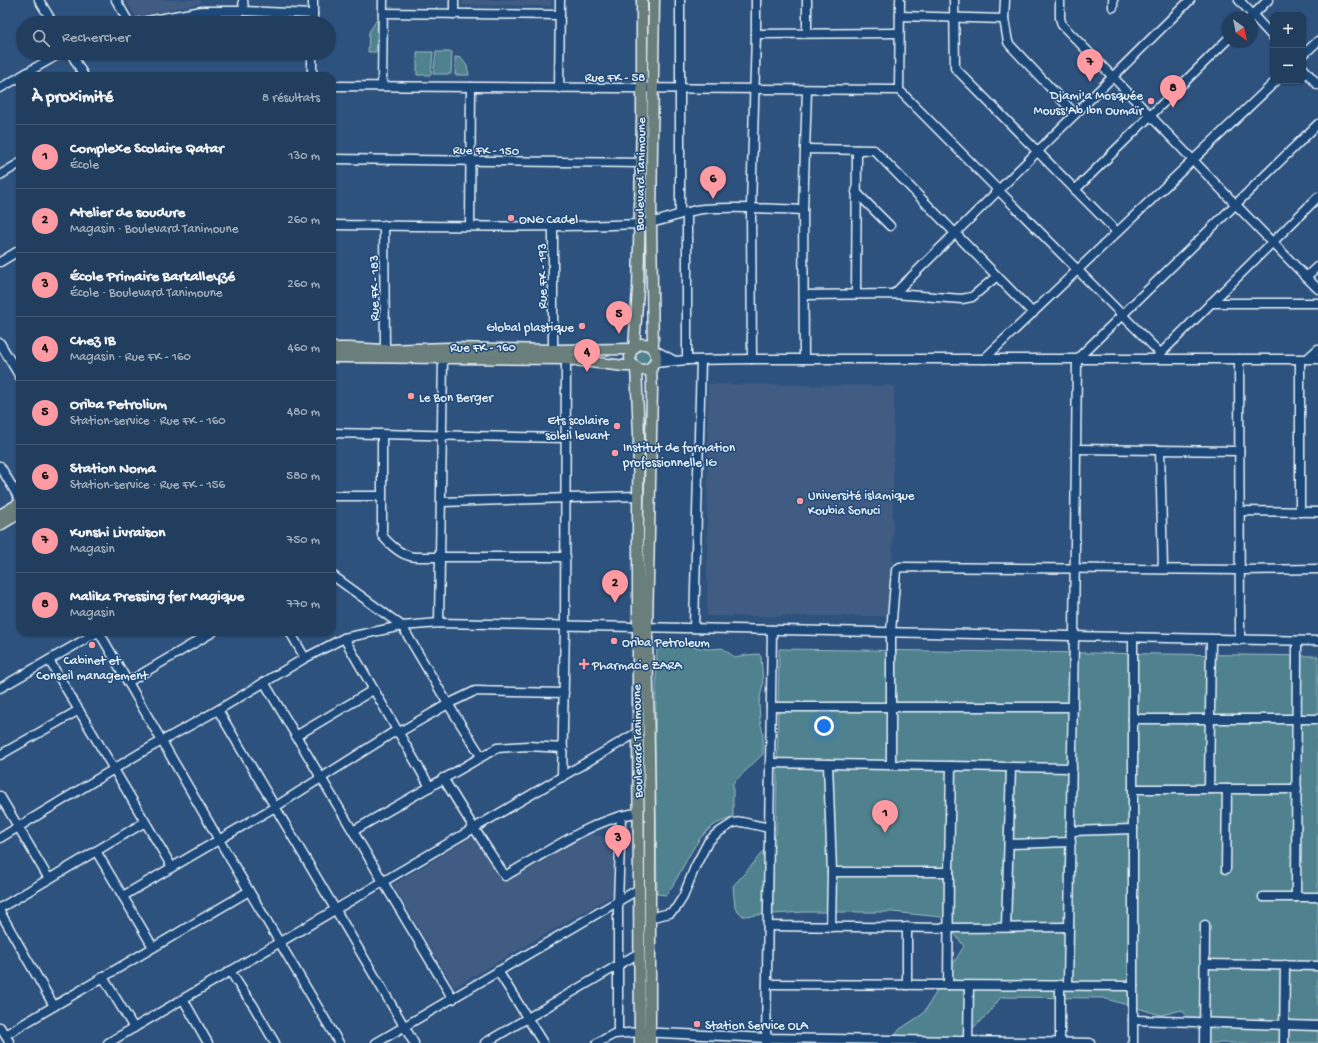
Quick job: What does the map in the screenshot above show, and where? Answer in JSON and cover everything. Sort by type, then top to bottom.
[{"type":"main road","name":"Boulevard Tanimoune","points":[[633,348],[638,296],[641,163],[642,0]]},
{"type":"main road","name":"Boulevard Tanimoune","points":[[653,349],[651,223],[654,0]]},
{"type":"main road","points":[[646,344],[653,349],[656,356],[652,365],[642,369],[635,366],[630,358],[633,348],[637,345],[646,344]]},
{"type":"main road","name":"Rue FK - 160","points":[[336,348],[385,350],[448,348],[553,350],[633,348]]},
{"type":"main road","name":"Rue FK - 160","points":[[336,357],[566,360],[635,366]]},
{"type":"main road","name":"Boulevard Tanimoune","points":[[645,1038],[639,953],[640,813],[638,732],[652,365]]},
{"type":"main road","name":"Boulevard Tanimoune","points":[[635,366],[639,435],[638,496],[650,819],[649,918],[645,1038]]},
{"type":"main road","points":[[0,514],[16,504]]},
{"type":"main road","points":[[0,524],[16,515]]},
{"type":"street","points":[[40,0],[49,16]]},
{"type":"street","points":[[116,0],[125,16]]},
{"type":"street","points":[[243,0],[244,11]]},
{"type":"street","points":[[174,16],[202,11],[313,14],[313,0]]},
{"type":"street","points":[[382,86],[383,0]]},
{"type":"street","points":[[454,0],[454,14]]},
{"type":"street","points":[[559,88],[560,0]]},
{"type":"street","points":[[680,0],[680,89],[688,360]]},
{"type":"street","points":[[752,359],[751,208],[756,0]]},
{"type":"street","points":[[807,0],[807,33]]},
{"type":"street","points":[[900,0],[899,90],[1123,315],[1158,356]]},
{"type":"street","points":[[954,0],[955,68],[1117,232]]},
{"type":"street","points":[[1004,0],[1004,19],[1008,42],[1075,114]]},
{"type":"street","points":[[1060,0],[1060,18],[1062,24],[1151,115],[1192,161],[1318,289]]},
{"type":"street","points":[[894,294],[1190,0]]},
{"type":"street","points":[[1239,0],[1247,12]]},
{"type":"street","points":[[1256,12],[1268,0]]},
{"type":"street","points":[[383,13],[560,15]]},
{"type":"street","points":[[900,16],[1004,19]]},
{"type":"street","points":[[1258,23],[1270,34]]},
{"type":"street","points":[[756,34],[899,33]]},
{"type":"street","points":[[1306,52],[1318,41]]},
{"type":"street","points":[[1075,190],[1222,46]]},
{"type":"street","points":[[28,72],[49,60]]},
{"type":"street","points":[[75,60],[82,72]]},
{"type":"street","points":[[312,60],[312,72]]},
{"type":"street","points":[[1306,71],[1318,84]]},
{"type":"street","points":[[2,84],[16,78]]},
{"type":"street","points":[[984,359],[1273,84]]},
{"type":"street","name":"Rue FK - 58","points":[[336,86],[899,90]]},
{"type":"street","points":[[470,226],[471,87]]},
{"type":"street","points":[[804,359],[803,210],[807,90]]},
{"type":"street","points":[[1068,985],[1077,359],[1318,124]]},
{"type":"street","points":[[805,149],[874,150],[1032,313]]},
{"type":"street","points":[[856,294],[857,150]]},
{"type":"street","name":"Rue FK - 150","points":[[336,159],[641,163]]},
{"type":"street","points":[[0,175],[16,165]]},
{"type":"street","points":[[856,192],[890,226]]},
{"type":"street","points":[[1158,356],[1318,197]]},
{"type":"street","points":[[336,225],[553,227],[651,223],[684,213],[704,209],[751,208],[803,210]]},
{"type":"street","name":"Rue FK - 183","points":[[384,225],[385,350]]},
{"type":"street","name":"Rue FK - 193","points":[[553,227],[553,350]]},
{"type":"street","points":[[0,262],[16,252]]},
{"type":"street","points":[[1306,277],[1318,266]]},
{"type":"street","points":[[804,295],[894,294],[969,299],[997,276]]},
{"type":"street","points":[[1211,303],[1318,303]]},
{"type":"street","points":[[0,345],[16,371]]},
{"type":"street","points":[[653,349],[675,361]]},
{"type":"street","points":[[1304,359],[1318,349]]},
{"type":"street","points":[[652,365],[688,360],[752,359],[1077,359],[1158,356],[1239,359],[1318,359]]},
{"type":"street","points":[[439,623],[443,359]]},
{"type":"street","points":[[1239,359],[1240,640]]},
{"type":"street","points":[[1300,512],[1304,359]]},
{"type":"street","points":[[562,777],[564,748],[566,557],[566,360]]},
{"type":"street","points":[[694,628],[701,360]]},
{"type":"street","points":[[336,434],[566,438]]},
{"type":"street","points":[[382,434],[382,535],[387,541],[406,555],[419,557],[566,557]]},
{"type":"street","points":[[1076,449],[1239,451]]},
{"type":"street","points":[[1160,450],[1163,569]]},
{"type":"street","points":[[0,466],[16,495]]},
{"type":"street","points":[[336,496],[382,496]]},
{"type":"street","points":[[441,502],[638,496]]},
{"type":"street","points":[[1240,511],[1318,512]]},
{"type":"street","points":[[891,765],[891,632],[896,570],[900,567],[1240,570],[1318,569]]},
{"type":"street","points":[[336,578],[402,626],[481,756]]},
{"type":"street","points":[[0,838],[305,658],[344,638],[402,626],[439,623],[565,625],[1318,641]]},
{"type":"street","points":[[766,1041],[772,630]]},
{"type":"street","points":[[0,688],[92,636]]},
{"type":"street","points":[[101,636],[219,840],[339,1043]]},
{"type":"street","points":[[128,682],[206,636]]},
{"type":"street","points":[[292,636],[305,658]]},
{"type":"street","points":[[344,638],[430,786]]},
{"type":"street","points":[[1133,638],[1133,1043]]},
{"type":"street","points":[[1209,789],[1211,639]]},
{"type":"street","points":[[1296,897],[1297,641]]},
{"type":"street","points":[[49,660],[172,867]]},
{"type":"street","points":[[264,682],[452,999]]},
{"type":"street","points":[[296,736],[373,690]]},
{"type":"street","points":[[123,896],[275,807],[398,732],[448,704],[475,691],[564,693]]},
{"type":"street","points":[[771,707],[1073,707]]},
{"type":"street","points":[[0,755],[79,710]]},
{"type":"street","points":[[218,710],[414,1043]]},
{"type":"street","points":[[1133,719],[1318,719]]},
{"type":"street","points":[[108,1043],[638,732]]},
{"type":"street","points":[[353,831],[497,748],[528,746],[564,748]]},
{"type":"street","points":[[770,763],[1072,768]]},
{"type":"street","points":[[828,764],[832,872],[832,927]]},
{"type":"street","points":[[948,985],[951,766]]},
{"type":"street","points":[[1006,927],[1011,767]]},
{"type":"street","points":[[443,778],[505,876],[576,835],[621,816],[640,813]]},
{"type":"street","points":[[1133,789],[1297,789]]},
{"type":"street","points":[[1226,869],[1227,789]]},
{"type":"street","points":[[0,796],[49,879]]},
{"type":"street","points":[[618,1033],[618,902],[621,816]]},
{"type":"street","points":[[0,908],[145,822]]},
{"type":"street","points":[[649,918],[670,913],[676,908],[708,842],[716,834],[733,823],[742,822],[769,828]]},
{"type":"street","points":[[1071,830],[1133,829]]},
{"type":"street","points":[[1009,844],[1071,842]]},
{"type":"street","points":[[96,851],[153,947]]},
{"type":"street","points":[[832,872],[949,872]]},
{"type":"street","points":[[376,1043],[639,889]]},
{"type":"street","points":[[5,1035],[249,891]]},
{"type":"street","points":[[1263,897],[1318,897]]},
{"type":"street","points":[[0,912],[54,1006]]},
{"type":"street","points":[[1204,1043],[1205,925]]},
{"type":"street","points":[[768,926],[908,928],[1069,927]]},
{"type":"street","points":[[907,985],[908,928]]},
{"type":"street","points":[[485,1043],[639,953]]},
{"type":"street","points":[[1204,964],[1318,966]]},
{"type":"street","points":[[1284,1043],[1285,965]]},
{"type":"street","points":[[230,971],[253,1005],[275,1043]]},
{"type":"street","points":[[498,972],[543,1043]]},
{"type":"street","points":[[103,977],[134,1028]]},
{"type":"street","points":[[767,984],[1133,986]]},
{"type":"street","points":[[1060,985],[1060,1042]]},
{"type":"street","points":[[968,1041],[969,986]]},
{"type":"street","points":[[182,999],[208,1043]]},
{"type":"street","points":[[1133,1020],[1318,1026]]},
{"type":"street","points":[[0,1027],[10,1043]]},
{"type":"street","points":[[597,1043],[618,1033],[645,1038],[766,1041],[968,1041],[1007,1043],[1090,1043]]},
{"type":"shaded area","points":[[126,0],[201,0],[201,3],[135,16]]},
{"type":"shaded area","points":[[462,0],[552,0],[551,6],[462,5]]},
{"type":"shaded area","name":"Université islamique Koubia Sonuci","points":[[708,384],[894,386],[892,616],[707,616]]},
{"type":"shaded area","points":[[587,833],[613,839],[613,895],[454,987],[393,885],[476,834],[504,881]]},
{"type":"green space","points":[[378,18],[376,52],[368,52],[369,32]]},
{"type":"green space","points":[[417,52],[433,52],[431,75],[417,75]]},
{"type":"green space","points":[[436,52],[452,52],[451,74],[433,74]]},
{"type":"green space","points":[[455,57],[461,58],[467,66],[469,75],[455,75]]},
{"type":"green space","points":[[640,348],[648,348],[653,353],[651,364],[648,366],[640,366],[635,361],[635,353]]},
{"type":"green space","points":[[682,641],[691,646],[701,648],[722,648],[736,658],[746,655],[759,654],[761,657],[763,683],[759,703],[760,721],[763,733],[763,754],[733,783],[733,817],[716,824],[700,838],[666,895],[657,894],[655,738],[657,642]]},
{"type":"green space","points":[[779,649],[1318,656],[1318,1043],[1209,1043],[1182,1010],[1161,1015],[1103,998],[1001,997],[988,1014],[957,1043],[889,1043],[900,1029],[923,1014],[964,946],[941,917],[892,912],[804,912],[743,916],[735,908],[733,886],[753,864],[776,834]]},
{"type":"place","name":"Kunshi Livraison","points":[[1090,82]]},
{"type":"place","name":"Djami'a Mosquée Mouss'Ab Ibn Oumaïr","points":[[1151,101]]},
{"type":"place","name":"Malika Pressing fer Magique","points":[[1173,108]]},
{"type":"place","name":"Station Noma","points":[[713,199]]},
{"type":"place","name":"ONG Cadel","points":[[511,218]]},
{"type":"place","name":"Global plastique","points":[[582,326]]},
{"type":"place","name":"Oriba Petrolium","points":[[619,334]]},
{"type":"place","name":"Chez IB","points":[[587,372]]},
{"type":"place","name":"Le Bon Berger","points":[[411,396]]},
{"type":"place","name":"Ets scolaire soleil levant","points":[[617,426]]},
{"type":"place","name":"Institut de formation professionnelle IG","points":[[615,453]]},
{"type":"place","name":"Université islamique Koubia Sonuci","points":[[800,501]]},
{"type":"place","name":"Atelier de soudure","points":[[615,603]]},
{"type":"place","name":"Oriba Petroleum","points":[[614,641]]},
{"type":"place","name":"Cabinet et Conseil management","points":[[92,645]]},
{"type":"place","name":"Pharmacie ZARA","points":[[584,664]]},
{"type":"place","name":"Complexe Scolaire Qatar","points":[[885,833]]},
{"type":"place","name":"École Primaire Barkalleyzé","points":[[618,858]]},
{"type":"place","name":"Station Service OLA","points":[[697,1024]]}]
